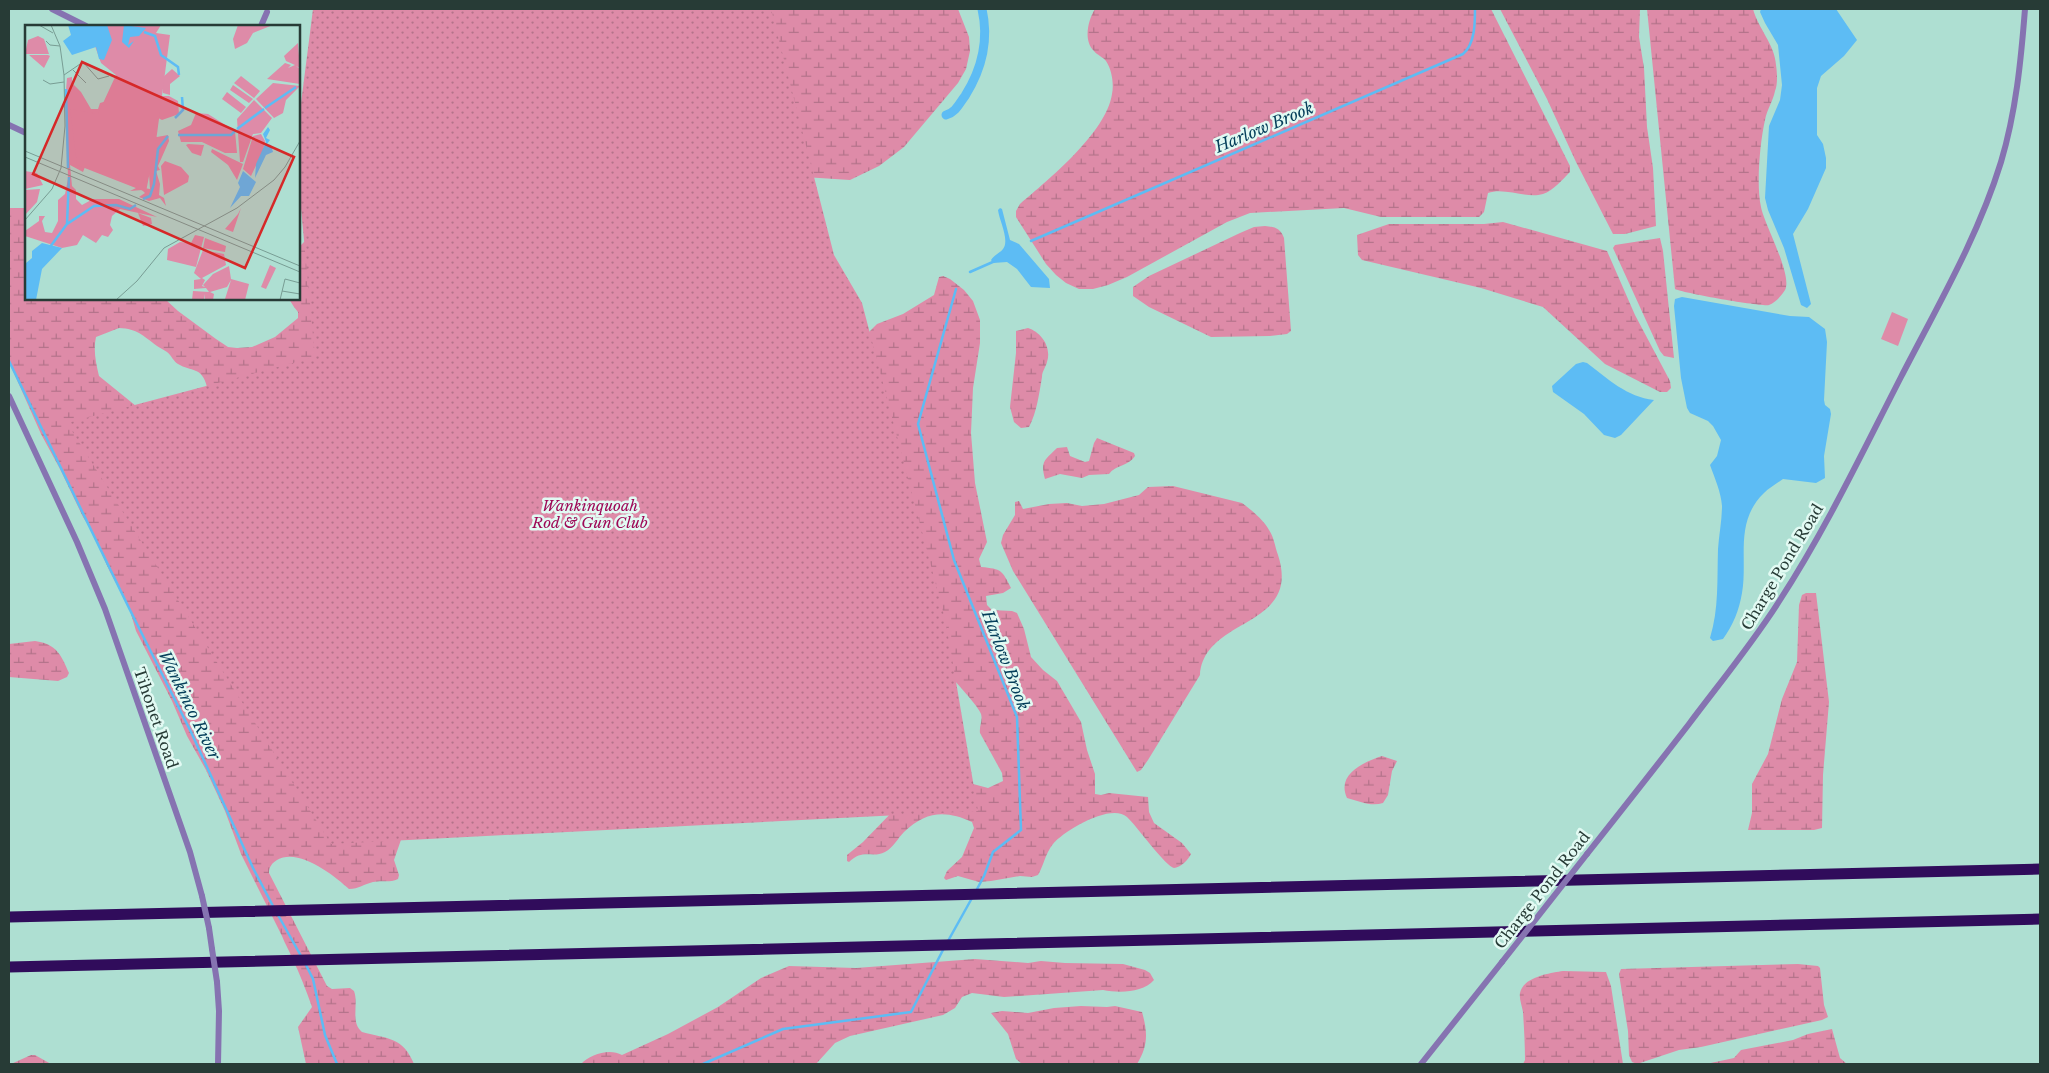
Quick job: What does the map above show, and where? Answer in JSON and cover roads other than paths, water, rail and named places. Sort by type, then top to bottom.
[{"type":"highway","points":[[9,918],[2040,869]]},
{"type":"highway","points":[[9,967],[2040,919]]},
{"type":"street","points":[[52,9],[84,25]]},
{"type":"street","name":"Charge Pond Road","points":[[1420,1064],[1750,645],[1802,564],[1962,257],[1990,192],[2002,159],[2013,116],[2025,9]]},
{"type":"street","points":[[261,25],[267,12]]},
{"type":"street","points":[[9,125],[25,133]]},
{"type":"street","name":"Tihonet Road","points":[[9,396],[77,542],[105,609],[190,852],[202,896],[212,949],[219,1011],[218,1064]]},
{"type":"water","points":[[1761,9],[1836,9],[1857,40],[1844,56],[1821,76],[1817,88],[1817,135],[1823,144],[1826,168],[1808,209],[1793,234],[1811,304],[1807,308],[1801,305],[1784,248],[1765,198],[1769,126],[1780,100],[1782,85],[1778,45],[1765,23],[1760,12]]},
{"type":"water","points":[[1002,209],[1010,240],[1019,244],[1049,279],[1050,288],[1031,287],[1017,269],[1007,262],[993,263],[991,260],[1005,245],[1005,235],[998,210]]},
{"type":"water","points":[[1682,297],[1790,316],[1809,317],[1825,329],[1827,342],[1824,400],[1831,414],[1824,456],[1825,478],[1816,483],[1783,479],[1766,491],[1755,504],[1745,528],[1742,593],[1739,606],[1733,623],[1723,639],[1713,641],[1710,638],[1716,605],[1722,506],[1710,465],[1717,456],[1721,440],[1708,421],[1690,413],[1687,408],[1681,378],[1674,306],[1675,299]]},
{"type":"water","points":[[1583,362],[1626,391],[1654,400],[1621,435],[1615,438],[1604,435],[1584,414],[1553,392],[1552,386],[1576,364]]},
{"type":"waterway","points":[[946,115],[955,110],[965,96],[980,65],[985,32],[982,9]]},
{"type":"waterway","name":"Harlow Brook","points":[[1031,241],[1463,54],[1472,39],[1475,9]]},
{"type":"waterway","name":"Harlow Brook","points":[[970,272],[995,261]]},
{"type":"waterway","name":"Harlow Brook","points":[[956,289],[918,424],[954,560],[1017,717],[1021,830],[993,852],[976,891]]},
{"type":"waterway","name":"Wankinco River","points":[[9,361],[191,732],[253,868],[274,908]]},
{"type":"waterway","name":"Harlow Brook","points":[[948,941],[972,898]]},
{"type":"waterway","name":"Wankinco River","points":[[278,915],[301,956]]},
{"type":"waterway","name":"Harlow Brook","points":[[703,1064],[783,1029],[911,1012],[944,948]]},
{"type":"waterway","name":"Wankinco River","points":[[305,963],[313,979],[325,1035],[337,1064]]},
{"type":"park label","name":"Wankinquoah Rod & Gun Club","points":[[590,514]]}]
